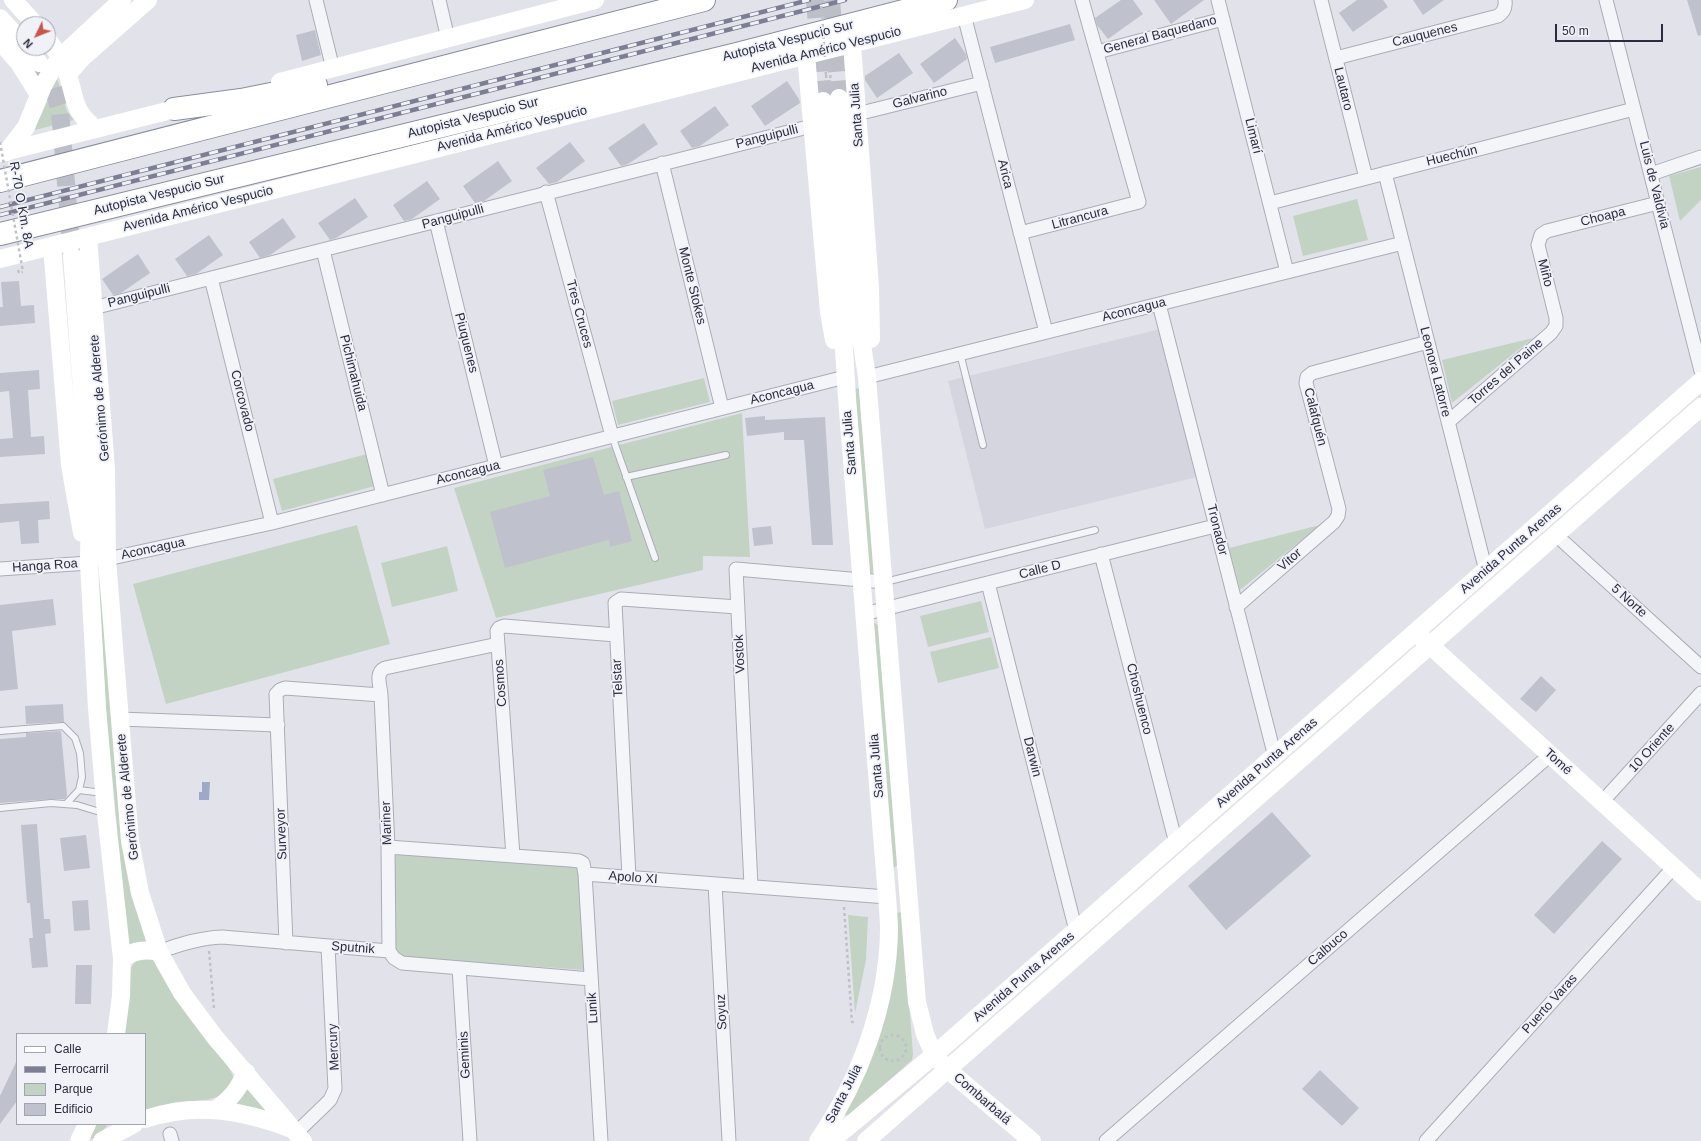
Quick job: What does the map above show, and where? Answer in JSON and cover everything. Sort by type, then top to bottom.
[{"type":"highway","points":[[0,181],[704,0]]},
{"type":"highway","name":"Autopista Vespucio Sur","points":[[0,234],[737,54],[946,0]]},
{"type":"highway","points":[[174,109],[241,100],[395,68],[431,63],[463,62]]},
{"type":"main road","points":[[13,0],[28,16]]},
{"type":"main road","points":[[2,149],[26,127],[48,76],[60,58],[122,0]]},
{"type":"main road","points":[[68,74],[82,58],[148,0]]},
{"type":"main road","points":[[2,149],[96,129],[333,69],[448,39],[556,5],[595,0]]},
{"type":"main road","name":"Avenida Américo Vespucio","points":[[0,259],[1025,0]]},
{"type":"main road","points":[[0,18],[16,35]]},
{"type":"main road","points":[[0,41],[20,63],[39,95]]},
{"type":"main road","name":"Santa Julia","points":[[852,44],[872,311],[870,356],[866,377]]},
{"type":"main road","points":[[56,52],[68,74],[76,106],[87,121],[96,129]]},
{"type":"main road","name":"Santa Julia","points":[[806,55],[829,312],[834,343],[845,377]]},
{"type":"main road","points":[[33,56],[39,63]]},
{"type":"main road","name":"Santa Julia","points":[[818,1141],[837,1110],[857,1072],[875,1020],[882,986],[889,930],[888,896],[845,377],[831,100],[866,377],[884,582],[917,1002],[925,1034],[934,1055]]},
{"type":"main road","name":"Gerónimo de Alderete","points":[[88,237],[106,469],[107,560],[131,849],[140,893],[159,952],[174,980],[198,1015],[297,1134]]},
{"type":"main road","name":"Gerónimo de Alderete","points":[[52,246],[70,465],[89,563]]},
{"type":"main road","name":"Gerónimo de Alderete","points":[[72,255],[90,497],[89,563],[97,708],[104,794],[122,959],[121,996],[116,1033]]},
{"type":"main road","name":"Avenida Punta Arenas","points":[[831,1141],[934,1055],[1076,931],[1701,381]]},
{"type":"main road","name":"Avenida Punta Arenas","points":[[866,1141],[1701,407]]},
{"type":"main road","name":"Gerónimo de Alderete","points":[[90,497],[107,560]]},
{"type":"main road","name":"Tomé","points":[[1416,633],[1701,892]]},
{"type":"main road","points":[[122,959],[129,954],[142,950],[159,952]]},
{"type":"main road","name":"Combarbalá","points":[[934,1055],[947,1069],[1032,1141]]},
{"type":"main road","points":[[215,1110],[226,1103],[234,1094],[242,1082],[246,1072]]},
{"type":"main road","points":[[146,1119],[179,1110],[215,1110],[255,1116],[297,1134]]},
{"type":"main road","points":[[79,1141],[87,1125]]},
{"type":"main road","points":[[102,1141],[125,1125]]},
{"type":"street","points":[[316,0],[333,69]]},
{"type":"street","points":[[439,0],[448,39]]},
{"type":"street","points":[[1082,0],[1097,52]]},
{"type":"street","name":"Limarí","points":[[1218,0],[1287,272]]},
{"type":"street","name":"Lautaro","points":[[1322,0],[1366,178]]},
{"type":"street","name":"Luis de Valdivia","points":[[1606,0],[1701,371]]},
{"type":"street","name":"Cauquenes","points":[[1336,58],[1498,16],[1503,11],[1505,1]]},
{"type":"street","name":"Arica","points":[[964,15],[1046,332]]},
{"type":"street","name":"General Baquedano","points":[[1097,52],[1223,19]]},
{"type":"street","name":"Litrancura","points":[[1020,233],[1139,202],[1097,52]]},
{"type":"street","name":"Galvarino","points":[[857,114],[982,83]]},
{"type":"street","name":"Huechún","points":[[1270,203],[1634,109]]},
{"type":"street","name":"Panguipulli","points":[[93,308],[546,192],[812,126]]},
{"type":"street","points":[[1651,174],[1701,157]]},
{"type":"street","name":"Monte Stokes","points":[[662,163],[722,408]]},
{"type":"street","name":"Leonora Latorre","points":[[1385,173],[1486,571]]},
{"type":"street","name":"Tres Cruces","points":[[546,192],[612,436]]},
{"type":"street","name":"Choapa","points":[[1547,232],[1658,203]]},
{"type":"street","name":"Piuquenes","points":[[436,221],[496,466]]},
{"type":"street","name":"Miño","points":[[1547,232],[1541,235],[1538,245],[1556,318]]},
{"type":"street","name":"Aconcagua","points":[[866,377],[1402,243]]},
{"type":"street","name":"Pichimahuida","points":[[323,250],[383,495]]},
{"type":"street","name":"Corcovado","points":[[211,278],[272,523]]},
{"type":"street","name":"Tronador","points":[[1159,304],[1274,757]]},
{"type":"street","name":"Torres del Paine","points":[[1448,422],[1554,330],[1557,322],[1556,318]]},
{"type":"street","name":"Calafquén","points":[[1338,509],[1306,383],[1307,377],[1312,373],[1428,342]]},
{"type":"street","name":"Aconcagua","points":[[89,563],[272,523],[845,377]]},
{"type":"street","name":"Vitor","points":[[1236,607],[1334,522],[1338,516],[1338,509]]},
{"type":"street","name":"Calle D","points":[[864,614],[1215,526]]},
{"type":"street","name":"5 Norte","points":[[1556,535],[1701,667]]},
{"type":"street","name":"Choshuenco","points":[[1101,554],[1176,843]]},
{"type":"street","name":"Hanga Roa","points":[[0,569],[89,563]]},
{"type":"street","name":"Vostok","points":[[751,886],[736,569],[884,582]]},
{"type":"street","name":"Darwin","points":[[988,583],[1076,931]]},
{"type":"street","name":"Telstar","points":[[629,877],[614,606],[619,599],[738,607]]},
{"type":"street","name":"Cosmos","points":[[513,856],[497,631],[499,628],[504,626],[616,635]]},
{"type":"street","name":"Mariner","points":[[389,951],[388,847],[381,695],[378,674],[380,670],[385,668],[498,644]]},
{"type":"street","name":"Surveyor","points":[[286,943],[276,694],[285,688],[381,695]]},
{"type":"street","name":"10 Oriente","points":[[1602,802],[1701,693]]},
{"type":"street","points":[[120,719],[278,724]]},
{"type":"street","name":"Calbuco","points":[[1106,1141],[1550,755]]},
{"type":"street","points":[[388,847],[579,861],[583,863],[585,874]]},
{"type":"street","name":"Puerto Varas","points":[[1426,1141],[1674,867]]},
{"type":"street","name":"Apolo XI","points":[[585,874],[888,896]]},
{"type":"street","name":"Lunik","points":[[585,874],[601,1141]]},
{"type":"street","name":"Soyuz","points":[[715,884],[729,1141]]},
{"type":"street","name":"Sputnik","points":[[159,952],[188,941],[211,938],[389,951],[394,958],[402,963],[591,979]]},
{"type":"street","name":"Mercury","points":[[297,1134],[330,1100],[335,1089],[328,946]]},
{"type":"street","name":"Geminis","points":[[459,968],[470,1141]]},
{"type":"lane","points":[[960,354],[983,445]]},
{"type":"lane","points":[[612,436],[655,558]]},
{"type":"lane","points":[[626,477],[726,455]]},
{"type":"lane","points":[[884,582],[1095,530]]},
{"type":"lane","points":[[0,731],[63,726],[75,738],[80,754],[82,777],[79,790],[66,804]]},
{"type":"lane","points":[[79,790],[104,794]]},
{"type":"lane","points":[[0,808],[51,803],[77,805],[106,814]]},
{"type":"path","points":[[821,0],[827,82]]},
{"type":"path","points":[[827,82],[830,82],[829,61]]},
{"type":"path","points":[[822,63],[824,82],[827,82]]},
{"type":"path","name":"R-70 O Km. 8A","points":[[2,149],[23,272]]},
{"type":"path","points":[[844,907],[852,1022],[854,1022]]},
{"type":"path","points":[[209,951],[214,1010]]},
{"type":"path","points":[[892,1035],[901,1038],[905,1042],[906,1048],[904,1056],[894,1062],[883,1057],[880,1049],[882,1040],[892,1035]]},
{"type":"shaded area","points":[[1160,329],[1197,477],[985,529],[948,381]]},
{"type":"green space","points":[[57,78],[67,111],[74,120],[31,131],[43,112]]},
{"type":"green space","points":[[1701,167],[1701,200],[1680,221],[1669,176]]},
{"type":"green space","points":[[1357,199],[1368,240],[1303,256],[1293,216]]},
{"type":"green space","points":[[1533,338],[1452,403],[1442,360]]},
{"type":"green space","points":[[704,378],[710,402],[618,425],[612,401]]},
{"type":"green space","points":[[855,389],[859,389],[874,572],[871,574],[867,570]]},
{"type":"green space","points":[[742,413],[750,557],[703,556],[703,570],[496,618],[454,488]]},
{"type":"green space","points":[[367,454],[375,486],[282,511],[273,479]]},
{"type":"green space","points":[[357,525],[390,644],[166,704],[133,584]]},
{"type":"green space","points":[[1320,525],[1240,590],[1229,548]]},
{"type":"green space","points":[[447,546],[458,591],[392,607],[381,563]]},
{"type":"green space","points":[[98,571],[148,939],[146,942],[130,945],[128,942],[106,711]]},
{"type":"green space","points":[[981,601],[989,632],[928,647],[920,616]]},
{"type":"green space","points":[[875,623],[879,626],[898,864],[894,868],[892,867],[873,624]]},
{"type":"green space","points":[[991,637],[999,668],[938,683],[930,652]]},
{"type":"green space","points":[[394,853],[573,864],[579,868],[585,970],[398,957],[395,954]]},
{"type":"green space","points":[[900,912],[903,925],[913,1054],[912,1060],[849,1116],[844,1115],[897,913]]},
{"type":"green space","points":[[848,915],[868,917],[866,960],[855,1013]]},
{"type":"green space","points":[[153,958],[185,1012],[229,1068],[235,1084],[217,1097],[207,1100],[176,1102],[146,1110],[146,1033],[124,1033],[130,969],[136,960]]},
{"type":"green space","points":[[247,1089],[270,1114],[236,1104]]},
{"type":"green space","points":[[94,1125],[106,1125],[94,1139],[89,1137]]},
{"type":"water","points":[[202,782],[210,782],[209,800],[199,800],[199,792],[202,792]]},
{"type":"building","points":[[1121,0],[1133,0],[1143,14],[1108,39],[1097,25],[1095,18]]},
{"type":"building","points":[[1154,0],[1204,0],[1171,24]]},
{"type":"building","points":[[1357,0],[1383,0],[1388,7],[1353,32],[1339,13]]},
{"type":"building","points":[[1413,0],[1444,0],[1423,15]]},
{"type":"building","points":[[1687,0],[1701,0],[1701,35],[1698,36]]},
{"type":"building","points":[[1070,24],[1075,40],[995,63],[990,47]]},
{"type":"building","points":[[315,30],[321,55],[302,61],[296,35]]},
{"type":"building","points":[[955,38],[966,54],[967,59],[934,83],[920,64]]},
{"type":"building","points":[[899,53],[913,73],[877,98],[865,80],[865,76]]},
{"type":"building","points":[[787,81],[800,103],[765,126],[751,106]]},
{"type":"building","points":[[715,106],[729,125],[700,146],[692,148],[680,131]]},
{"type":"building","points":[[644,123],[658,144],[628,164],[621,166],[608,148]]},
{"type":"building","points":[[570,142],[585,161],[557,182],[549,184],[536,168]]},
{"type":"building","points":[[498,161],[512,181],[484,201],[475,203],[463,186]]},
{"type":"building","points":[[427,181],[440,199],[412,219],[404,221],[393,205]]},
{"type":"building","points":[[355,198],[368,217],[336,238],[330,240],[318,223]]},
{"type":"building","points":[[283,218],[296,237],[270,255],[260,258],[249,242]]},
{"type":"building","points":[[209,235],[223,255],[196,274],[187,276],[175,259]]},
{"type":"building","points":[[138,254],[150,273],[121,293],[113,295],[102,279]]},
{"type":"building","points":[[19,281],[21,306],[34,305],[35,323],[0,326],[0,307],[3,307],[1,282]]},
{"type":"building","points":[[39,370],[40,389],[28,390],[31,437],[44,436],[45,454],[0,457],[0,439],[13,438],[9,391],[0,392],[0,373]]},
{"type":"building","points":[[765,416],[765,420],[825,417],[833,545],[812,545],[804,440],[784,440],[784,432],[747,436],[745,418]]},
{"type":"building","points":[[593,457],[604,495],[619,491],[632,541],[610,547],[609,540],[505,568],[490,512],[550,496],[543,470]]},
{"type":"building","points":[[49,501],[50,519],[38,520],[39,543],[21,544],[19,521],[0,523],[0,504]]},
{"type":"building","points":[[771,526],[773,544],[754,546],[752,528]]},
{"type":"building","points":[[53,599],[56,625],[12,631],[18,689],[0,691],[0,605]]},
{"type":"building","points":[[1541,676],[1556,690],[1536,712],[1520,699]]},
{"type":"building","points":[[63,704],[64,722],[26,724],[25,706]]},
{"type":"building","points":[[61,731],[67,796],[65,799],[0,803],[0,739],[26,737],[26,733]]},
{"type":"building","points":[[1272,812],[1311,856],[1226,930],[1188,886]]},
{"type":"building","points":[[37,824],[44,919],[50,919],[51,933],[45,934],[48,967],[32,968],[29,938],[33,938],[30,903],[27,903],[21,825]]},
{"type":"building","points":[[86,835],[90,868],[64,871],[60,838]]},
{"type":"building","points":[[1602,841],[1622,859],[1554,934],[1534,915]]},
{"type":"building","points":[[88,900],[90,930],[74,931],[72,901]]},
{"type":"building","points":[[76,965],[92,965],[91,1004],[75,1004]]},
{"type":"building","points":[[16,1062],[16,1102],[0,1124],[0,1096]]},
{"type":"building","points":[[1320,1070],[1359,1108],[1342,1126],[1302,1089]]},
{"type":"tunnel","points":[[815,0],[823,101]]},
{"type":"tunnel","points":[[831,0],[839,98]]},
{"type":"tunnel","points":[[40,65],[52,84],[60,111],[72,255]]},
{"type":"railway","points":[[0,207],[809,0]]},
{"type":"railway","points":[[0,215],[845,0]]}]
